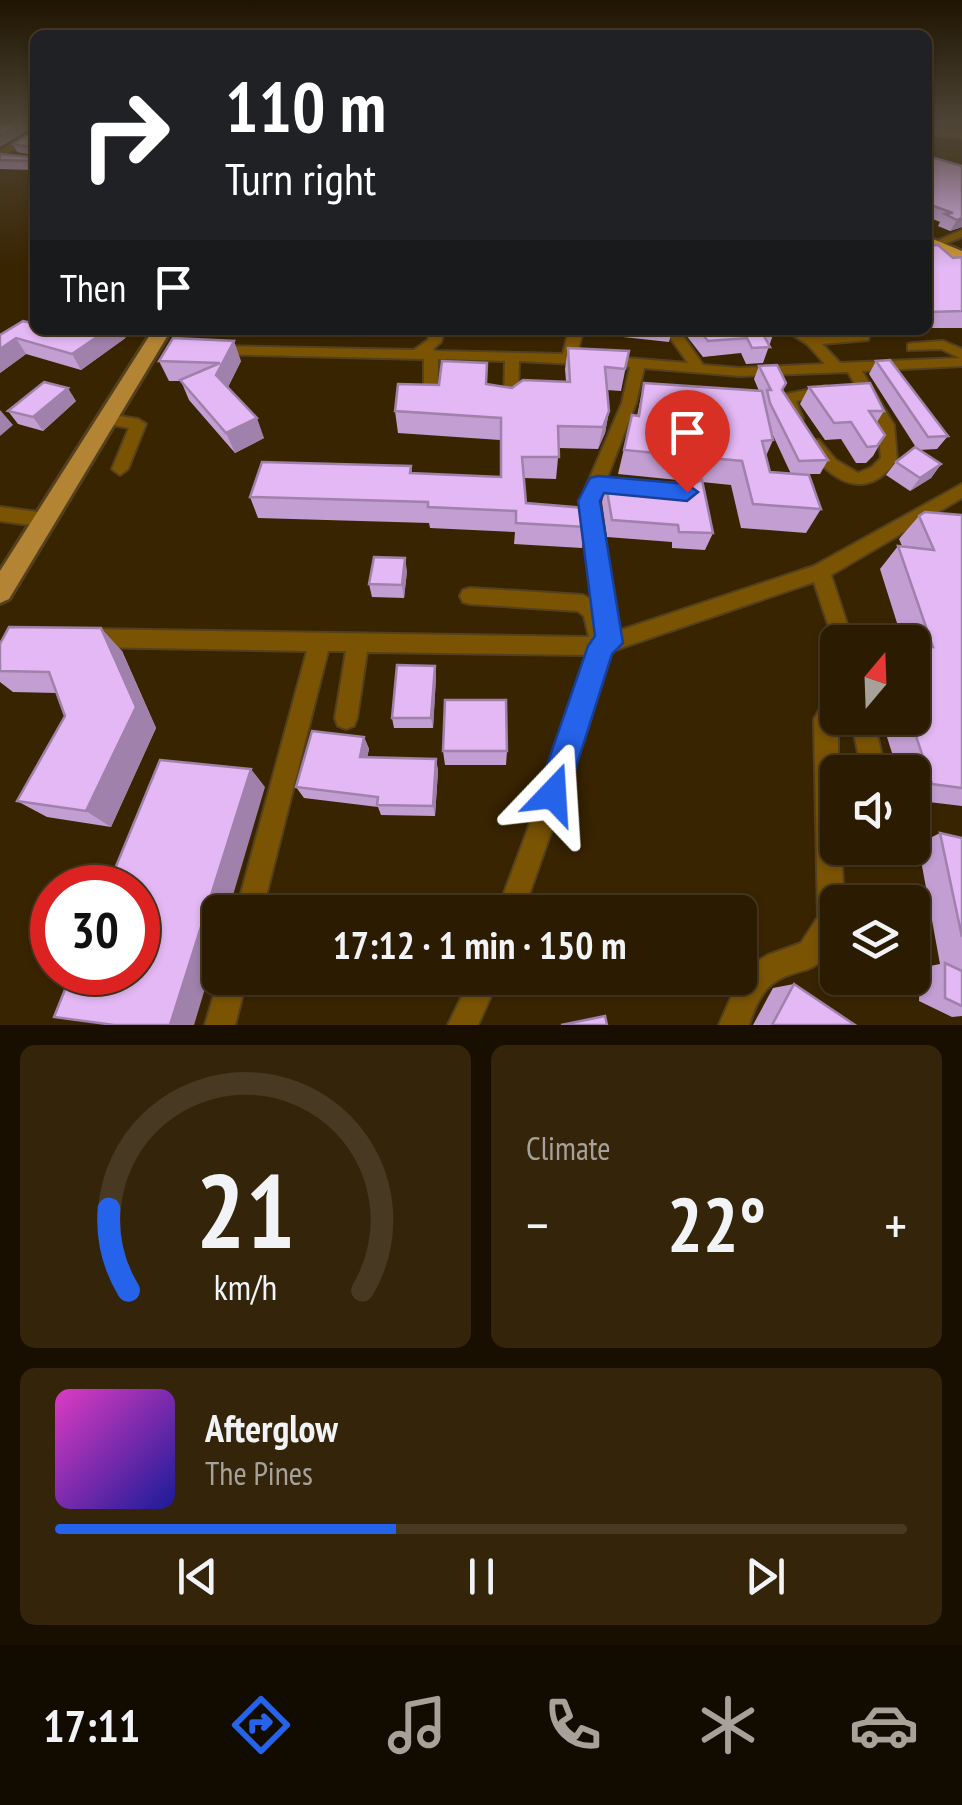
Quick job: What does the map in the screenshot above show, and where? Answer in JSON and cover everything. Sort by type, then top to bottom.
[{"type":"highway","points":[[933,248],[962,256]]},
{"type":"main road","points":[[0,592],[107,419],[160,343]]},
{"type":"street","points":[[933,248],[962,233]]},
{"type":"street","points":[[425,353],[436,335]]},
{"type":"street","points":[[568,358],[575,335]]},
{"type":"street","points":[[676,335],[700,370]]},
{"type":"street","points":[[817,337],[864,335]]},
{"type":"street","points":[[817,337],[867,389],[886,425],[889,460],[870,477],[856,481],[836,474],[786,402],[800,393],[867,389]]},
{"type":"street","points":[[913,347],[943,345],[962,354]]},
{"type":"street","points":[[188,350],[568,358],[740,372],[962,362]]},
{"type":"street","points":[[425,353],[439,373],[431,402]]},
{"type":"street","points":[[475,374],[482,355]]},
{"type":"street","points":[[511,401],[518,384],[512,356]]},
{"type":"street","points":[[516,895],[605,644],[581,518],[589,501],[607,486],[638,362]]},
{"type":"street","points":[[730,388],[740,372]]},
{"type":"street","points":[[107,419],[138,424],[120,469]]},
{"type":"street","points":[[64,637],[605,644],[820,572],[962,490]]},
{"type":"street","points":[[0,514],[46,520]]},
{"type":"street","points":[[820,572],[837,625]]},
{"type":"street","points":[[470,596],[583,603],[593,612],[605,644]]},
{"type":"street","points":[[254,895],[320,642]]},
{"type":"street","points":[[346,718],[358,642]]},
{"type":"street","points":[[734,1025],[750,981],[772,966],[810,954],[831,920],[825,735]]},
{"type":"street","points":[[220,1025],[228,995]]},
{"type":"street","points":[[463,1025],[477,995]]},
{"type":"building","points":[[932,172],[962,172],[962,218],[957,220],[945,214],[953,213],[932,205]]},
{"type":"building","points":[[938,245],[953,258],[962,257],[962,311],[932,312],[932,246]]},
{"type":"building","points":[[23,321],[30,323],[30,335],[100,335],[72,354],[16,338],[0,349],[0,335]]},
{"type":"building","points":[[703,335],[773,335],[764,336],[770,347],[752,348],[747,338],[708,341]]},
{"type":"building","points":[[173,338],[234,341],[216,375],[257,418],[226,433],[180,380],[220,363],[159,361]]},
{"type":"building","points":[[568,348],[629,351],[625,369],[605,367],[609,411],[603,427],[558,426],[559,457],[522,457],[526,503],[585,508],[586,527],[516,523],[516,511],[428,507],[428,502],[250,497],[262,462],[411,466],[410,473],[501,477],[501,418],[395,411],[398,384],[439,385],[442,361],[487,363],[486,384],[512,388],[523,380],[570,382]]},
{"type":"building","points":[[890,360],[948,436],[928,437],[876,361]]},
{"type":"building","points":[[777,365],[786,383],[782,390],[828,460],[799,461],[770,403],[767,390],[771,390],[759,366]]},
{"type":"building","points":[[44,382],[68,388],[33,417],[8,411]]},
{"type":"building","points":[[644,383],[762,391],[773,440],[762,441],[770,472],[809,475],[821,509],[753,504],[742,461],[624,450],[632,415],[639,416]]},
{"type":"building","points":[[870,383],[884,411],[869,411],[885,435],[877,446],[867,447],[851,422],[834,423],[809,387]]},
{"type":"building","points":[[915,447],[941,464],[920,478],[896,462]]},
{"type":"building","points":[[702,480],[713,533],[679,532],[678,525],[612,520],[606,485],[658,488],[658,482],[693,484]]},
{"type":"building","points":[[925,512],[962,515],[962,788],[932,784],[930,755],[922,755],[916,735],[930,735],[930,647],[933,647],[930,625],[925,625],[898,546],[934,550],[919,516]]},
{"type":"building","points":[[374,557],[405,558],[402,585],[369,584]]},
{"type":"building","points":[[9,627],[101,628],[136,707],[86,811],[17,801],[65,716],[49,672],[0,671],[0,644]]},
{"type":"building","points":[[397,665],[435,666],[431,718],[392,718]]},
{"type":"building","points":[[445,700],[506,700],[507,751],[443,751]]},
{"type":"building","points":[[312,731],[364,737],[360,757],[436,759],[433,806],[377,805],[378,797],[296,787]]},
{"type":"building","points":[[160,760],[251,769],[211,895],[202,895],[202,924],[170,1025],[114,1025],[54,1017],[63,995],[160,995],[160,865],[117,865]]},
{"type":"building","points":[[940,833],[962,838],[962,937]]},
{"type":"building","points":[[945,963],[962,971],[962,1006],[945,998]]},
{"type":"building","points":[[794,984],[855,1025],[772,1025]]},
{"type":"building","points":[[605,1016],[607,1025],[561,1025]]},
{"type":"route","points":[[553,794],[601,646],[610,643],[589,501],[598,484],[687,492]]}]
